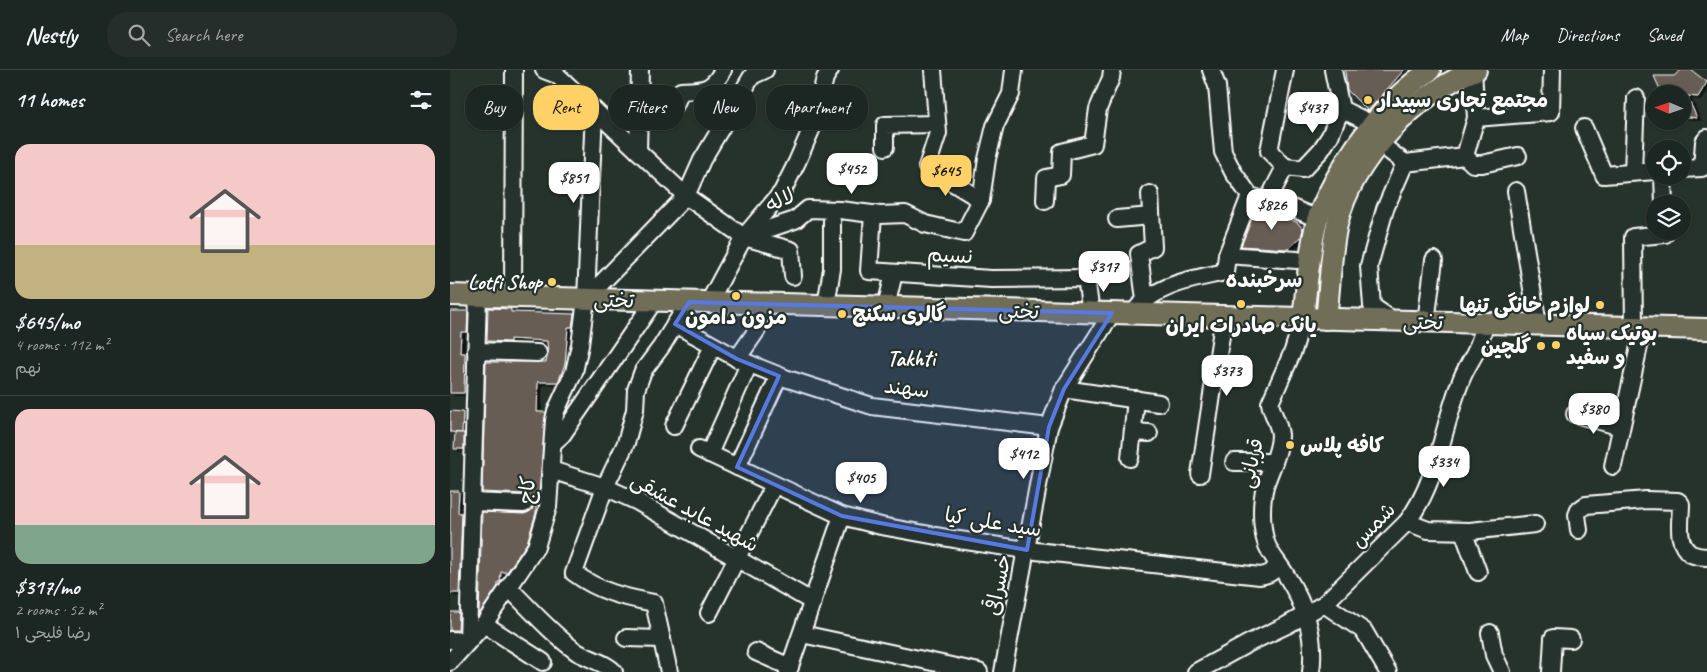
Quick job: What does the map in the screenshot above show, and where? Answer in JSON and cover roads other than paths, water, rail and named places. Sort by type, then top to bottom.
[{"type":"main road","points":[[1303,318],[1318,219],[1330,191],[1348,158],[1372,124],[1413,82],[1430,70]]},
{"type":"main road","points":[[1326,319],[1337,224],[1342,208],[1360,169],[1403,117],[1423,99],[1443,86],[1475,70]]},
{"type":"main road","points":[[1308,279],[1311,286],[1319,289],[1327,286],[1330,279]]},
{"type":"main road","name":"تختی","points":[[450,295],[1091,313],[1130,309],[1224,316],[1707,330]]},
{"type":"street","points":[[513,297],[514,70]]},
{"type":"street","points":[[638,152],[640,70]]},
{"type":"street","points":[[746,85],[752,76],[765,70]]},
{"type":"street","points":[[709,302],[744,237],[782,192],[814,123],[825,78],[830,70]]},
{"type":"street","points":[[933,70],[938,133],[927,167],[981,200],[995,126],[1010,94],[1014,70]]},
{"type":"street","points":[[1045,201],[1046,178],[1061,175],[1062,152],[1093,144],[1098,109],[1111,78],[1112,70]]},
{"type":"street","points":[[1211,70],[1217,86],[1223,152],[1233,172],[1250,196],[1292,208],[1318,219]]},
{"type":"street","points":[[1285,70],[1269,151],[1285,167],[1303,169],[1321,150],[1330,136],[1341,109],[1333,70]]},
{"type":"street","points":[[1465,156],[1476,118],[1475,70]]},
{"type":"street","points":[[1476,118],[1551,112],[1552,70]]},
{"type":"street","points":[[552,72],[566,85]]},
{"type":"street","points":[[684,91],[705,90],[720,76],[730,85]]},
{"type":"street","points":[[1633,172],[1636,98]]},
{"type":"street","points":[[1341,109],[1372,124]]},
{"type":"street","points":[[599,115],[686,196],[744,237],[791,250],[793,276]]},
{"type":"street","points":[[885,148],[885,126],[938,124]]},
{"type":"street","points":[[1584,128],[1604,175],[1646,171]]},
{"type":"street","name":"کاج","points":[[450,662],[484,624],[536,547],[548,507],[556,411],[574,372],[580,345],[586,299],[593,130]]},
{"type":"street","points":[[586,299],[686,196],[702,160],[720,130]]},
{"type":"street","points":[[1691,169],[1702,168],[1704,142],[1707,138]]},
{"type":"street","points":[[1380,144],[1406,163],[1465,156]]},
{"type":"street","points":[[1465,156],[1473,164],[1482,164],[1518,156]]},
{"type":"street","points":[[1394,321],[1372,306],[1369,266],[1385,209],[1406,163]]},
{"type":"street","points":[[1267,202],[1285,167]]},
{"type":"street","points":[[1516,191],[1538,325]]},
{"type":"street","points":[[1130,309],[1139,254],[1153,247],[1150,194]]},
{"type":"street","points":[[1130,309],[1156,292],[1179,283],[1225,272],[1227,254],[1250,196]]},
{"type":"street","name":"لاله","points":[[744,237],[795,220],[808,209],[840,210],[880,216],[905,214],[925,224],[964,233],[981,200]]},
{"type":"street","name":"نسیم","points":[[873,214],[869,271],[991,279],[1086,278],[1091,313]]},
{"type":"street","points":[[1117,219],[1151,216]]},
{"type":"street","points":[[826,305],[832,269],[832,221]]},
{"type":"street","points":[[1613,466],[1639,328],[1633,237],[1646,235]]},
{"type":"street","points":[[1227,254],[1297,260]]},
{"type":"street","points":[[1426,322],[1434,260]]},
{"type":"street","points":[[886,307],[894,274]]},
{"type":"street","points":[[450,640],[468,641],[478,296]]},
{"type":"street","points":[[553,443],[562,435],[654,301]]},
{"type":"street","points":[[669,672],[654,603],[624,597],[590,585],[574,573],[606,487],[626,443],[635,410],[636,390],[643,371],[689,302]]},
{"type":"street","name":"خسراقی","points":[[1003,672],[1049,427],[1064,389],[1130,309]]},
{"type":"street","points":[[743,362],[757,330],[760,314]]},
{"type":"street","points":[[1200,474],[1224,316]]},
{"type":"street","name":"قربانی","points":[[1303,318],[1293,350],[1270,403],[1276,417],[1280,437],[1265,487],[1263,519],[1266,545],[1287,576],[1307,614],[1313,657],[1311,672]]},
{"type":"street","name":"شمس","points":[[1197,672],[1249,643],[1287,626],[1324,604],[1408,522],[1417,510],[1424,495],[1443,442],[1460,382],[1475,353],[1486,323]]},
{"type":"street","name":"سهند","points":[[675,324],[743,362],[779,376],[872,406],[1049,427]]},
{"type":"street","points":[[674,426],[713,346]]},
{"type":"street","points":[[476,352],[538,353]]},
{"type":"street","name":"سید علی کیا","points":[[743,362],[704,452],[842,516],[881,526],[1026,550],[1260,576],[1270,574],[1275,570],[1277,562]]},
{"type":"street","points":[[736,467],[779,376]]},
{"type":"street","points":[[1064,389],[1159,403]]},
{"type":"street","points":[[1130,458],[1141,433],[1136,399]]},
{"type":"street","points":[[1575,414],[1621,427]]},
{"type":"street","points":[[1234,462],[1274,462]]},
{"type":"street","name":"شهید عابد عشقی","points":[[551,470],[606,487],[638,502],[813,602]]},
{"type":"street","points":[[709,613],[774,485]]},
{"type":"street","points":[[1579,530],[1577,515],[1579,510],[1586,505],[1646,500],[1678,502],[1681,504],[1680,527],[1683,545],[1693,555],[1707,558]]},
{"type":"street","points":[[472,502],[524,504]]},
{"type":"street","points":[[756,652],[789,669],[842,516]]},
{"type":"street","points":[[1408,522],[1428,530],[1463,530],[1535,524]]},
{"type":"street","points":[[1463,530],[1478,572]]},
{"type":"street","points":[[509,588],[577,651],[596,662],[610,667],[614,672]]},
{"type":"street","points":[[1324,604],[1364,631],[1388,672]]},
{"type":"street","points":[[484,624],[543,662]]},
{"type":"street","points":[[1490,633],[1494,655],[1502,672]]},
{"type":"street","points":[[802,634],[979,672]]},
{"type":"street","points":[[626,638],[662,640]]},
{"type":"street","points":[[1551,672],[1553,638],[1571,639]]},
{"type":"place","name":"مجتمع تجاری سپیدار","points":[[1368,100]]},
{"type":"place","name":"Lotfi Shop","points":[[552,282]]},
{"type":"place","name":"مزون دامون","points":[[736,296]]},
{"type":"place","name":"یانک صادرات ایران","points":[[1241,304]]},
{"type":"place","name":"لوازم خانگی تنها","points":[[1600,305]]},
{"type":"place","name":"گالری سکنج","points":[[842,314]]},
{"type":"place","name":"بوتیک سیاه و سفید","points":[[1556,345]]},
{"type":"place","name":"گلچین","points":[[1541,346]]},
{"type":"place","name":"کافه پلاس","points":[[1290,445]]},
{"type":"district","name":"سرخبنده","points":[[1264,279]]},
{"type":"district","name":"Takhti","points":[[911,358]]}]
